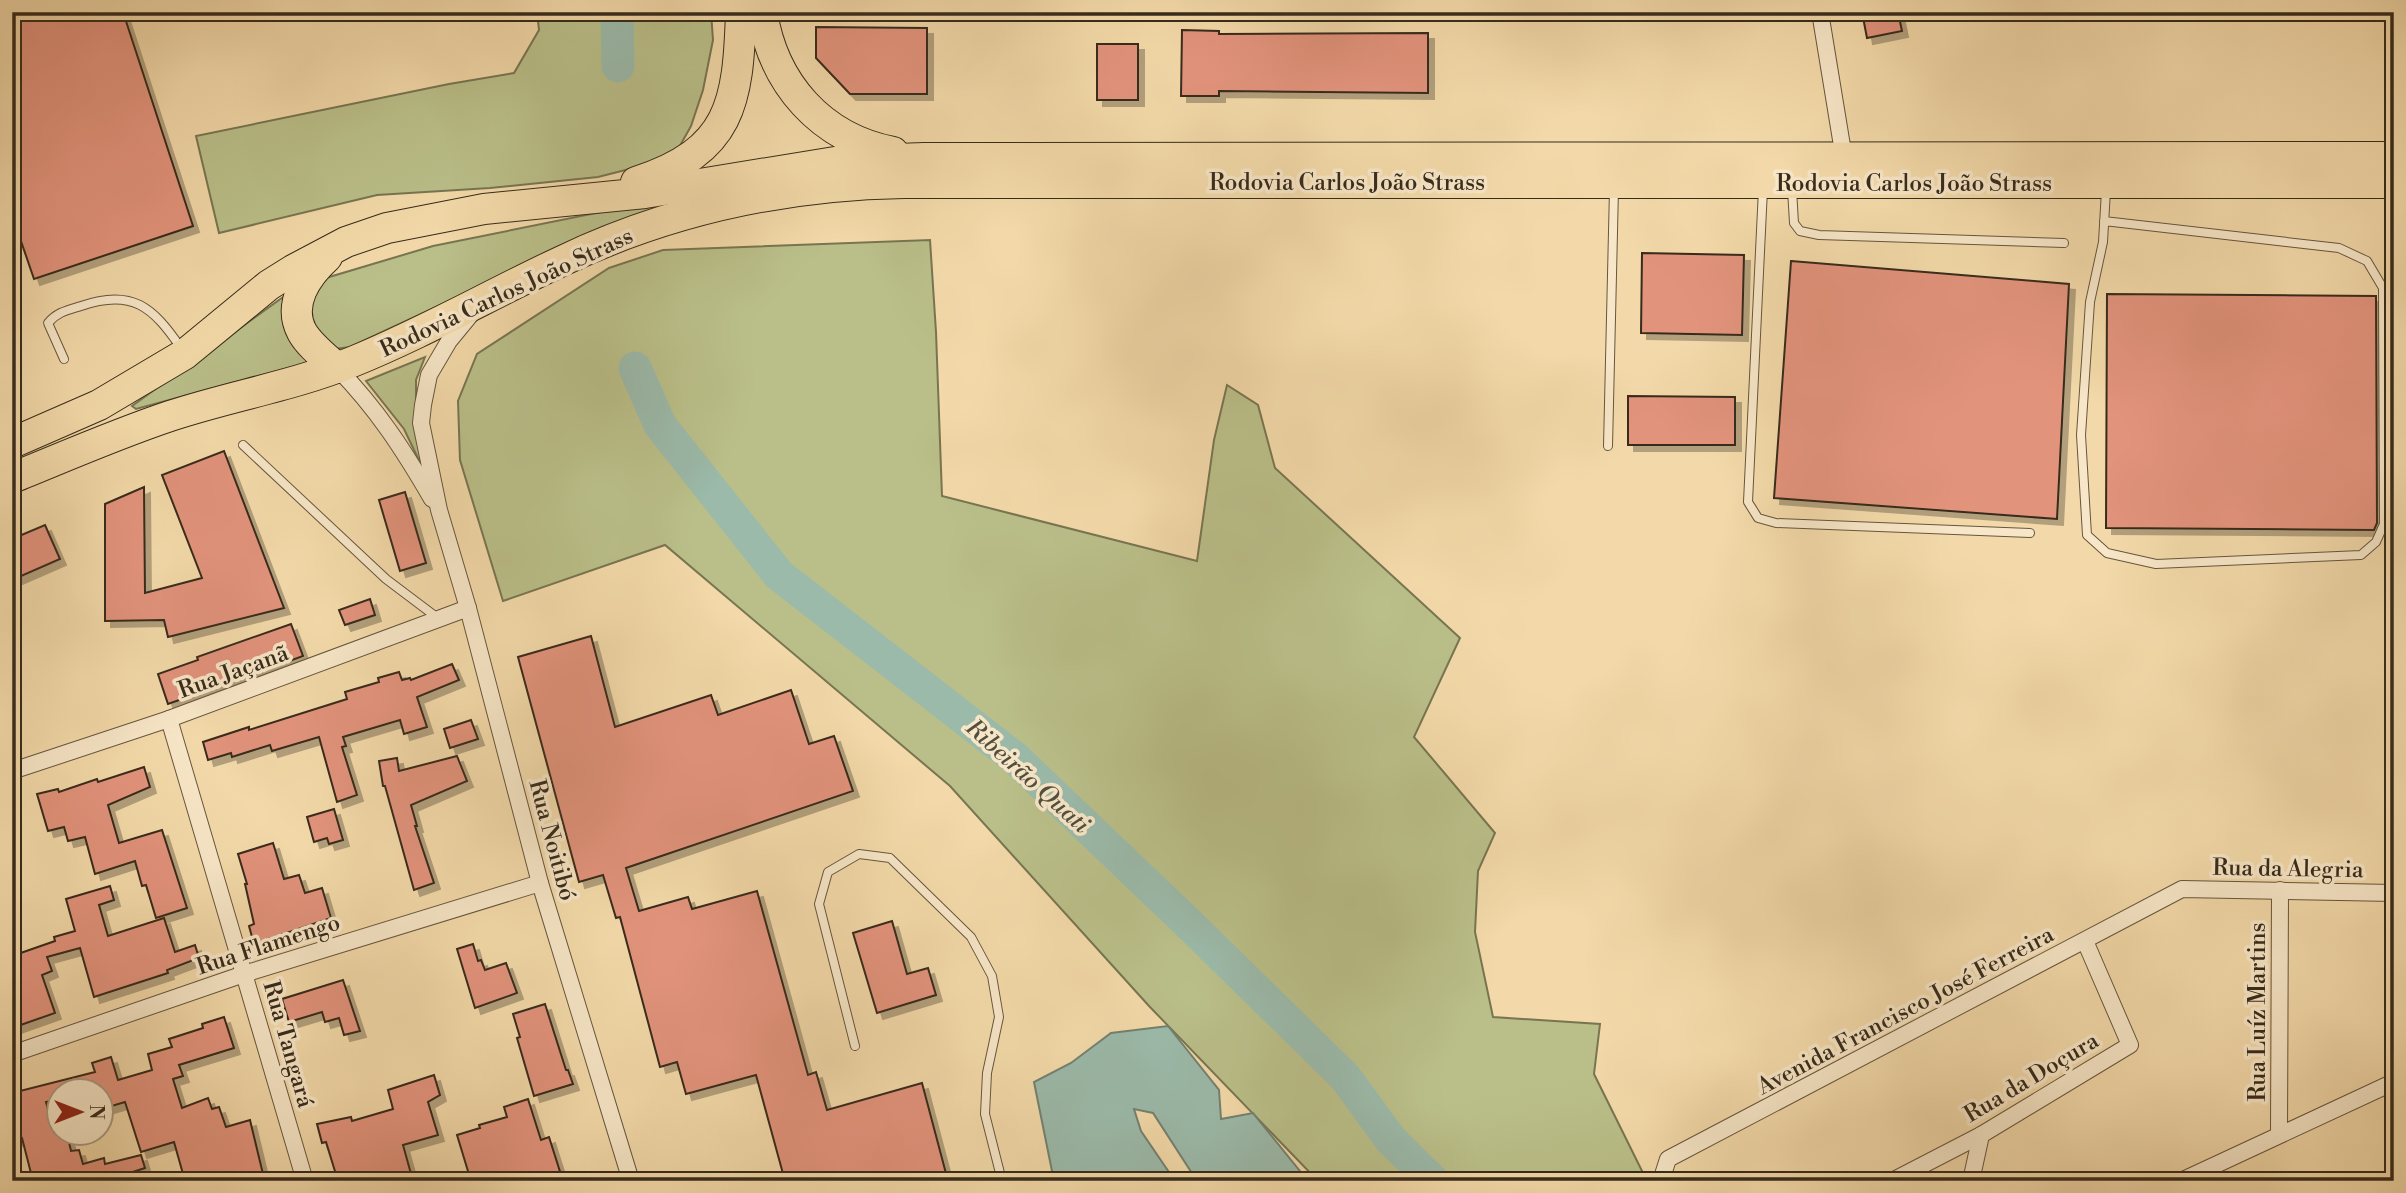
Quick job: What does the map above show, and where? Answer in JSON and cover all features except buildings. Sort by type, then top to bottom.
[{"type":"highway","points":[[579,200],[643,179],[680,163],[715,134],[727,112],[735,87],[739,68],[741,12]]},
{"type":"highway","points":[[761,12],[785,82],[815,116],[858,142],[924,158]]},
{"type":"highway","name":"Rodovia Carlos João Strass","points":[[346,242],[424,219],[484,209],[645,192],[841,161],[924,158],[2394,157]]},
{"type":"highway","name":"Rodovia Carlos João Strass","points":[[12,478],[170,416],[337,368],[420,334],[564,260],[653,224],[729,203],[804,190],[904,183],[2394,183]]},
{"type":"highway","points":[[12,443],[99,405],[185,354],[269,285],[346,242]]},
{"type":"highway","points":[[337,368],[302,331],[297,310],[298,298],[312,272],[346,242]]},
{"type":"street","points":[[1820,12],[1844,158]]},
{"type":"street","name":"Rua Noitibó","points":[[482,301],[438,358],[429,374],[421,423],[439,510],[468,608],[540,883],[631,1181]]},
{"type":"street","name":"Rua Noitibó","points":[[337,368],[364,396],[388,427],[439,510]]},
{"type":"street","name":"Rua Jaçanã","points":[[12,771],[169,719],[468,608]]},
{"type":"street","name":"Rua Tangará","points":[[169,719],[305,1181]]},
{"type":"street","name":"Rua Flamengo","points":[[12,1054],[244,974],[540,883]]},
{"type":"street","name":"Rua da Alegria","points":[[2182,889],[2394,893]]},
{"type":"street","name":"Avenida Francisco José Ferreira","points":[[1661,1181],[1668,1159],[2182,889]]},
{"type":"street","name":"Rua Luíz Martins","points":[[2279,1134],[2280,890]]},
{"type":"street","name":"Rua da Doçura","points":[[1892,1181],[1982,1135],[2130,1045],[2085,941]]},
{"type":"street","points":[[2181,1181],[2394,1082]]},
{"type":"street","points":[[1970,1181],[1982,1135]]},
{"type":"lane","points":[[1608,446],[1614,182]]},
{"type":"lane","points":[[1777,183],[1800,231],[1819,235],[2064,243]]},
{"type":"lane","points":[[1777,183],[1748,502],[1758,518],[1776,523],[2030,533]]},
{"type":"lane","points":[[2104,221],[2339,248],[2367,261],[2383,288],[2384,524],[2376,542],[2361,555],[2156,564],[2107,553],[2087,535],[2081,435],[2090,302],[2103,242],[2104,221],[2107,183]]},
{"type":"lane","points":[[64,359],[48,324],[55,314],[101,299],[134,300],[163,321],[185,354]]},
{"type":"lane","points":[[243,445],[386,579],[439,619]]},
{"type":"lane","points":[[855,1046],[820,904],[828,873],[859,855],[890,859],[971,937],[992,976],[999,1017],[987,1073],[985,1114],[1002,1181]]},
{"type":"green space","points":[[537,12],[711,12],[713,40],[703,90],[691,126],[677,151],[657,162],[598,177],[490,188],[377,195],[219,233],[196,136],[514,73],[539,30]]},
{"type":"green space","points":[[695,193],[492,281],[350,347],[334,349],[313,328],[309,307],[311,295],[326,278],[433,246]]},
{"type":"green space","points":[[930,240],[942,496],[1197,561],[1214,440],[1227,385],[1258,405],[1275,468],[1460,638],[1414,737],[1495,833],[1478,871],[1475,932],[1493,1017],[1600,1024],[1594,1074],[1647,1181],[1318,1181],[1149,1006],[950,786],[665,545],[503,601],[460,460],[458,401],[477,354],[609,268],[663,250]]},
{"type":"green space","points":[[286,295],[313,361],[136,409],[132,406]]},
{"type":"green space","points":[[425,357],[416,380],[416,417],[427,477],[404,429],[366,381]]},
{"type":"shaded area","points":[[1168,1026],[1219,1090],[1221,1119],[1253,1113],[1308,1181],[1197,1181],[1153,1113],[1134,1109],[1141,1131],[1175,1181],[1054,1181],[1034,1082],[1071,1063],[1111,1033]]},
{"type":"waterway","points":[[602,12],[618,66]]},
{"type":"waterway","name":"Ribeirão Quati","points":[[617,12],[618,66]]},
{"type":"waterway","name":"Ribeirão Quati","points":[[635,368],[660,425],[779,575],[1015,758],[1345,1077],[1391,1140],[1433,1181]]}]
